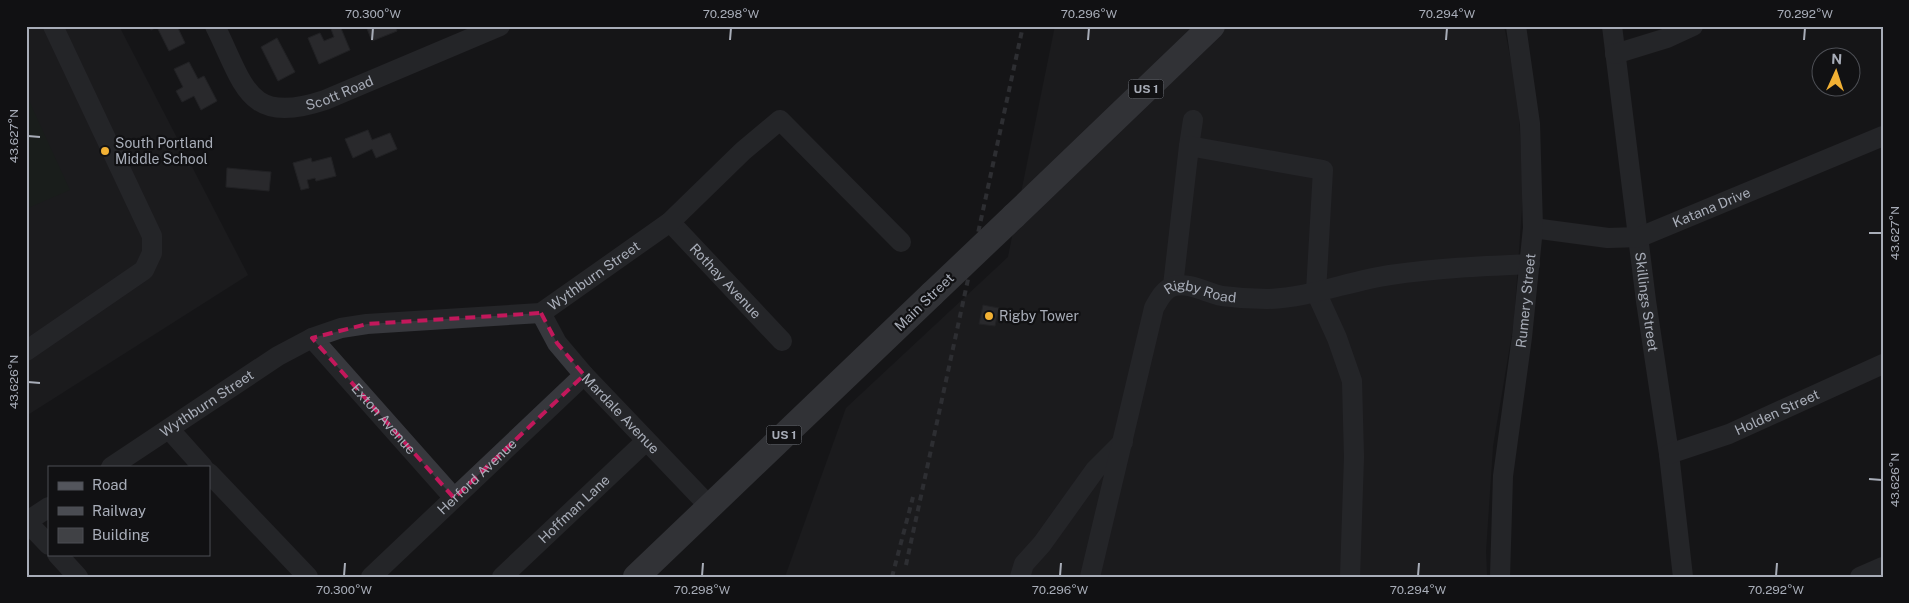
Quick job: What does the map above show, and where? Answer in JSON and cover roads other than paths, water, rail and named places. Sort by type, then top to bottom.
[{"type":"main road","name":"Main Street","points":[[636,577],[1212,26]]},
{"type":"street","points":[[26,351],[144,270],[152,254],[152,236],[53,26]]},
{"type":"street","name":"Scott Road","points":[[215,26],[249,94],[262,104],[274,109],[300,108],[325,100],[500,26]]},
{"type":"street","name":"Rumery Street","points":[[1500,577],[1503,476],[1533,228],[1530,124],[1516,26]]},
{"type":"street","name":"Skillings Street","points":[[1612,26],[1648,310],[1669,454],[1683,577]]},
{"type":"street","points":[[1616,54],[1667,38],[1693,26]]},
{"type":"street","name":"Wythburn Street","points":[[113,466],[249,375],[312,338],[342,328],[368,324],[541,312],[670,222],[743,151],[780,120],[901,242]]},
{"type":"street","points":[[1173,286],[1193,120]]},
{"type":"street","name":"Katana Drive","points":[[1533,228],[1608,238],[1640,237],[1883,136]]},
{"type":"street","points":[[1189,146],[1323,170],[1316,292],[1337,338],[1352,381],[1354,457],[1350,577]]},
{"type":"street","name":"Rothay Avenue","points":[[670,222],[782,341]]},
{"type":"street","name":"Rigby Road","points":[[1090,577],[1154,308],[1162,294],[1173,286],[1185,285],[1214,294],[1246,299],[1272,299],[1316,292],[1398,274],[1441,269],[1530,264]]},
{"type":"street","name":"Mardale Avenue","points":[[541,312],[557,343],[584,375],[710,507]]},
{"type":"street","name":"Exton Avenue","points":[[312,338],[454,498]]},
{"type":"street","name":"Holden Street","points":[[1669,454],[1728,434],[1883,364]]},
{"type":"street","name":"Herford Avenue","points":[[371,577],[584,375]]},
{"type":"street","points":[[169,429],[202,466]]},
{"type":"street","name":"Hoffman Lane","points":[[502,577],[646,440]]},
{"type":"street","points":[[1020,577],[1024,564],[1042,544],[1094,470],[1123,442]]},
{"type":"street","points":[[210,474],[308,577]]},
{"type":"street","points":[[48,508],[26,522],[48,544]]},
{"type":"street","points":[[59,556],[78,577]]},
{"type":"street","points":[[1860,577],[1883,567]]},
{"type":"railway","points":[[906,565],[1023,26]]},
{"type":"railway","points":[[892,577],[913,497]]},
{"type":"place","name":"South Portland Middle School","points":[[105,151]]},
{"type":"place","name":"Rigby Tower","points":[[989,316]]}]
